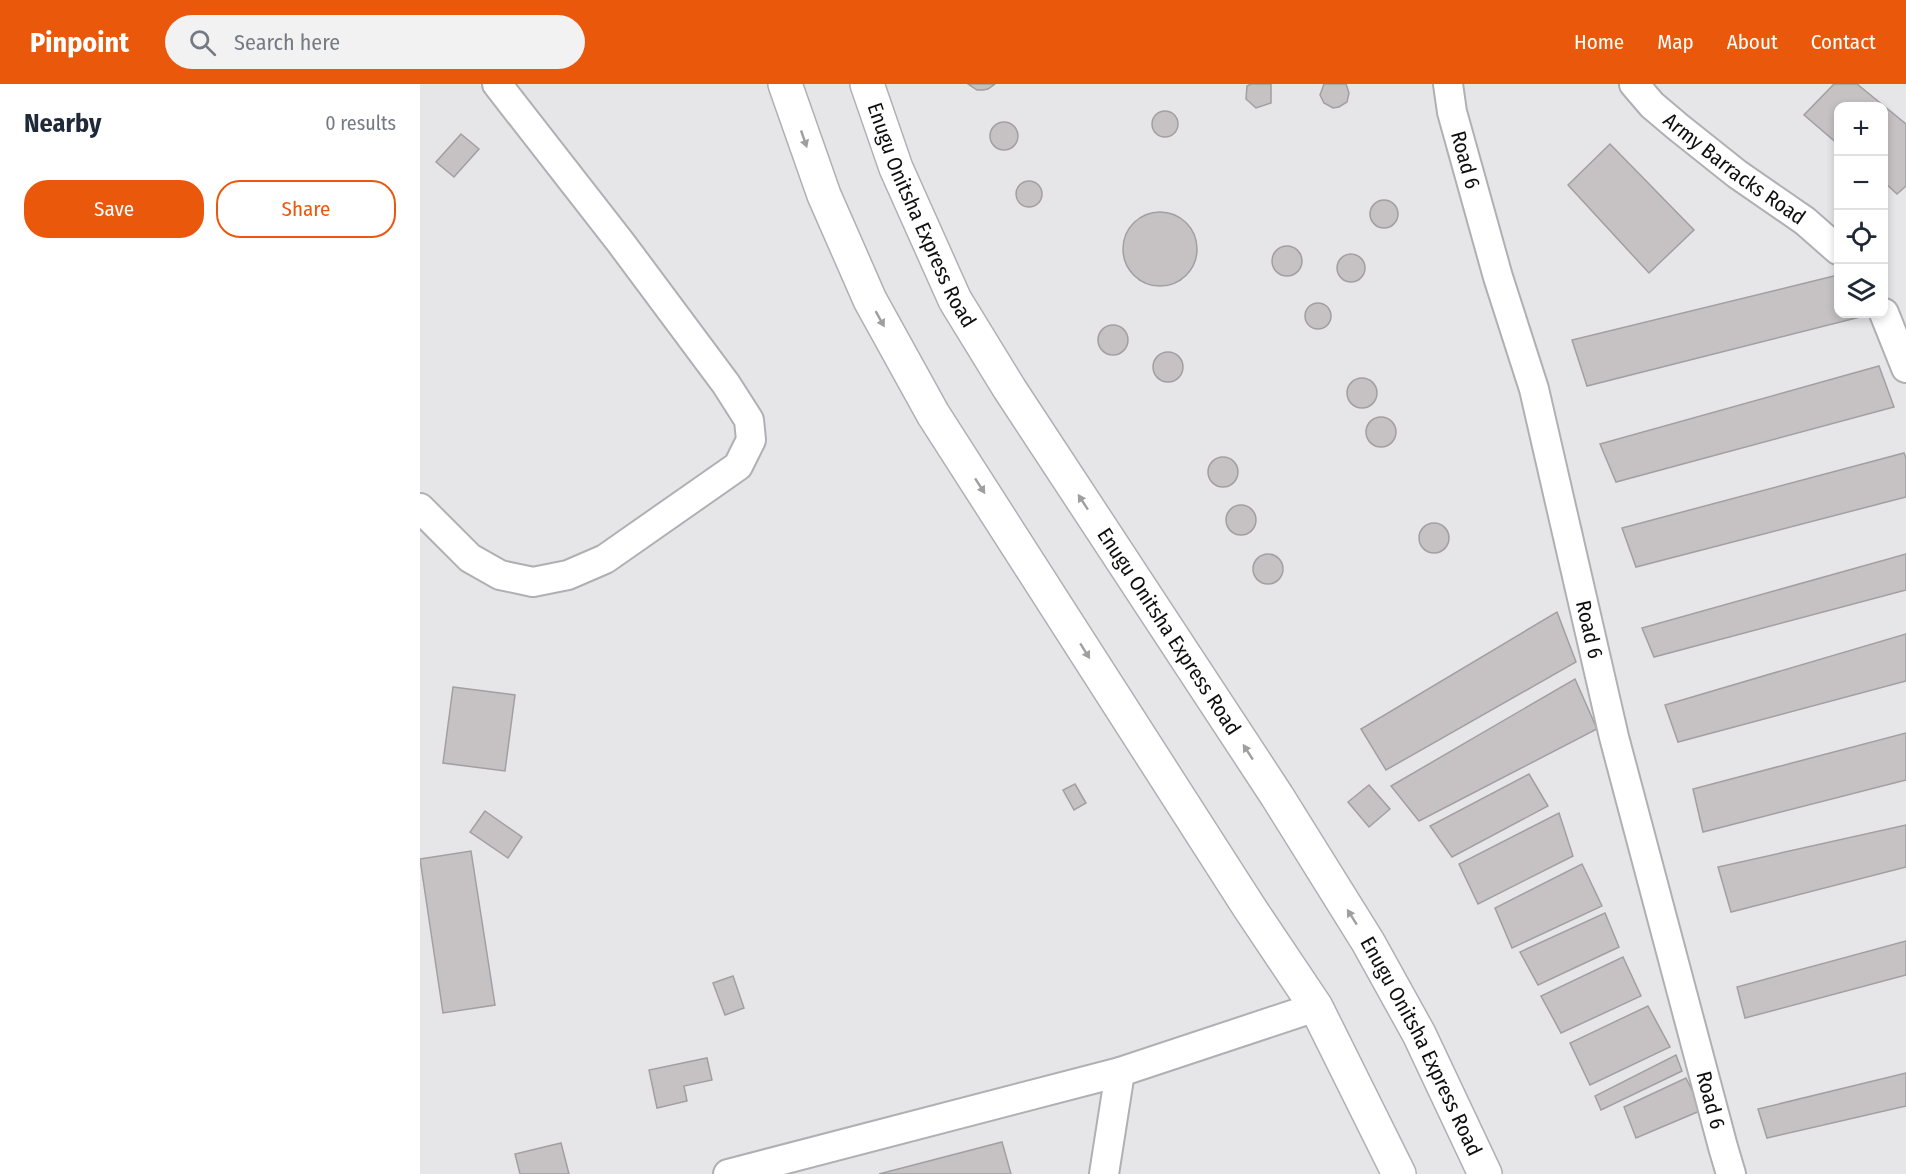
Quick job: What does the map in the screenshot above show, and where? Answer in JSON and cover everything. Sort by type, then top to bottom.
[{"type":"highway","points":[[785,84],[824,195],[870,300],[933,414],[1249,907],[1316,1006],[1399,1174]]},
{"type":"highway","name":"Enugu Onitsha Express Road","points":[[867,84],[896,168],[955,300],[1009,388],[1277,796],[1368,942],[1419,1034],[1485,1174]]},
{"type":"street","points":[[420,508],[470,558],[500,576],[533,582],[568,575],[605,558],[738,466],[751,440],[749,420],[726,384],[621,243],[497,84]]},
{"type":"street","name":"Road 6","points":[[1448,84],[1452,112],[1494,266],[1534,389],[1614,737],[1731,1174]]},
{"type":"street","name":"Army Barracks Road","points":[[1635,84],[1652,105],[1678,127],[1737,174],[1805,221],[1834,246]]},
{"type":"street","points":[[1886,318],[1906,368]]},
{"type":"street","points":[[728,1174],[1120,1072],[1316,1006]]},
{"type":"street","points":[[1104,1174],[1120,1072]]},
{"type":"building","points":[[968,84],[995,84],[988,89],[977,90]]},
{"type":"building","points":[[1271,84],[1271,103],[1256,108],[1246,99],[1247,86]]},
{"type":"building","points":[[1324,84],[1346,84],[1349,93],[1347,102],[1333,108],[1324,103],[1320,95]]},
{"type":"building","points":[[1834,84],[1857,84],[1879,102],[1834,102],[1834,141],[1804,115]]},
{"type":"building","points":[[1888,109],[1906,124],[1906,186],[1897,194],[1888,186]]},
{"type":"building","points":[[1165,111],[1174,115],[1178,124],[1174,133],[1165,137],[1156,133],[1152,124],[1156,115]]},
{"type":"building","points":[[1004,122],[1014,126],[1018,136],[1014,146],[1004,150],[994,146],[990,136],[994,126]]},
{"type":"building","points":[[461,134],[479,149],[454,177],[436,162]]},
{"type":"building","points":[[1610,144],[1694,230],[1649,273],[1568,185]]},
{"type":"building","points":[[1029,181],[1038,185],[1042,194],[1038,203],[1029,207],[1020,203],[1016,194],[1020,185]]},
{"type":"building","points":[[1384,200],[1394,204],[1398,214],[1394,224],[1384,228],[1374,224],[1370,214],[1374,204]]},
{"type":"building","points":[[1160,212],[1174,215],[1186,223],[1194,235],[1197,249],[1194,263],[1186,275],[1174,283],[1160,286],[1146,283],[1134,275],[1126,263],[1123,249],[1126,235],[1134,223],[1146,215]]},
{"type":"building","points":[[1287,246],[1298,250],[1302,261],[1298,272],[1287,276],[1276,272],[1272,261],[1276,250]]},
{"type":"building","points":[[1351,254],[1361,258],[1365,268],[1361,278],[1351,282],[1341,278],[1337,268],[1341,258]]},
{"type":"building","points":[[1834,276],[1834,318],[1856,318],[1587,386],[1572,340]]},
{"type":"building","points":[[1318,303],[1327,307],[1331,316],[1327,325],[1318,329],[1309,325],[1305,316],[1309,307]]},
{"type":"building","points":[[1113,325],[1124,329],[1128,340],[1124,351],[1113,355],[1102,351],[1098,340],[1102,329]]},
{"type":"building","points":[[1168,352],[1179,356],[1183,367],[1179,378],[1168,382],[1157,378],[1153,367],[1157,356]]},
{"type":"building","points":[[1879,366],[1894,407],[1616,482],[1600,444]]},
{"type":"building","points":[[1362,378],[1373,382],[1377,393],[1373,404],[1362,408],[1351,404],[1347,393],[1351,382]]},
{"type":"building","points":[[1381,417],[1392,421],[1396,432],[1392,443],[1381,447],[1370,443],[1366,432],[1370,421]]},
{"type":"building","points":[[1904,453],[1906,497],[1636,567],[1622,528]]},
{"type":"building","points":[[1223,457],[1234,461],[1238,472],[1234,483],[1223,487],[1212,483],[1208,472],[1212,461]]},
{"type":"building","points":[[1241,505],[1252,509],[1256,520],[1252,531],[1241,535],[1230,531],[1226,520],[1230,509]]},
{"type":"building","points":[[1434,523],[1445,527],[1449,538],[1445,549],[1434,553],[1423,549],[1419,538],[1423,527]]},
{"type":"building","points":[[1268,554],[1279,558],[1283,569],[1279,580],[1268,584],[1257,580],[1253,569],[1257,558]]},
{"type":"building","points":[[1906,554],[1906,590],[1654,657],[1642,628]]},
{"type":"building","points":[[1557,612],[1576,662],[1386,770],[1361,729]]},
{"type":"building","points":[[1906,634],[1906,681],[1678,742],[1665,705]]},
{"type":"building","points":[[1575,679],[1597,729],[1419,821],[1391,786]]},
{"type":"building","points":[[453,687],[515,695],[505,771],[443,763]]},
{"type":"building","points":[[1906,733],[1906,780],[1703,832],[1693,789]]},
{"type":"building","points":[[1529,774],[1548,806],[1452,857],[1430,826]]},
{"type":"building","points":[[1075,784],[1086,803],[1074,810],[1063,790]]},
{"type":"building","points":[[1369,785],[1390,809],[1369,827],[1348,802]]},
{"type":"building","points":[[485,811],[522,837],[508,858],[470,832]]},
{"type":"building","points":[[1559,813],[1573,856],[1478,904],[1459,864]]},
{"type":"building","points":[[1906,825],[1906,867],[1731,912],[1718,867]]},
{"type":"building","points":[[471,851],[495,1005],[443,1013],[420,859]]},
{"type":"building","points":[[1582,864],[1602,906],[1512,948],[1495,908]]},
{"type":"building","points":[[1605,913],[1619,947],[1538,985],[1520,952]]},
{"type":"building","points":[[1906,941],[1906,975],[1745,1018],[1737,987]]},
{"type":"building","points":[[1623,957],[1641,996],[1561,1033],[1541,996]]},
{"type":"building","points":[[733,976],[744,1008],[725,1015],[713,983]]},
{"type":"building","points":[[1648,1006],[1670,1047],[1590,1085],[1570,1043]]},
{"type":"building","points":[[1676,1055],[1682,1071],[1601,1110],[1595,1096]]},
{"type":"building","points":[[707,1058],[712,1080],[684,1086],[687,1101],[657,1108],[649,1070]]},
{"type":"building","points":[[1906,1073],[1906,1106],[1767,1138],[1758,1109]]},
{"type":"building","points":[[1686,1078],[1702,1110],[1636,1138],[1624,1107]]},
{"type":"building","points":[[1002,1142],[1011,1174],[879,1174]]},
{"type":"building","points":[[561,1143],[569,1174],[520,1174],[515,1154]]}]
